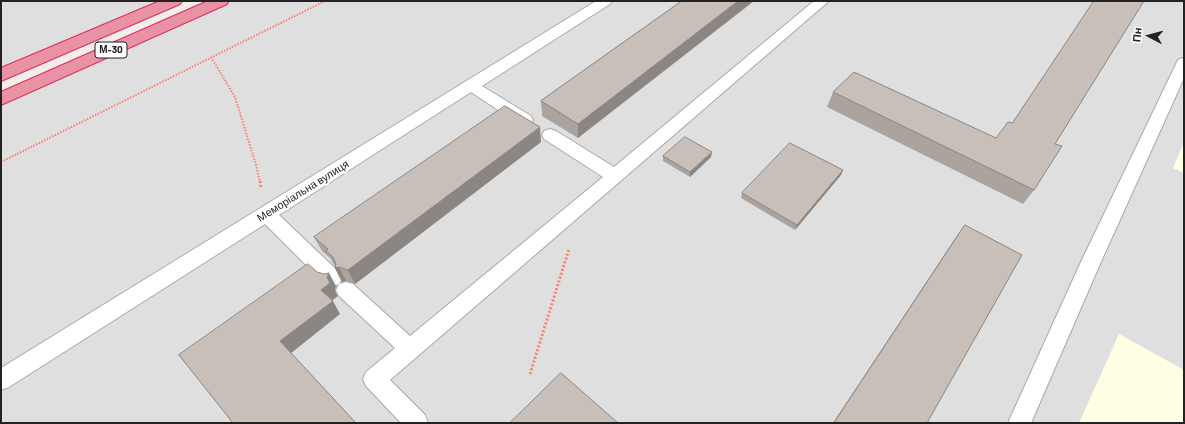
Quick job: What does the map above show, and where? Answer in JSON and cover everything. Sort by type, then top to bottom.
[{"type":"highway","name":"М-30","points":[[1,75],[174,1]]},
{"type":"highway","name":"М-30","points":[[1,99],[221,1]]},
{"type":"lane","name":"Меморіальна вулиця","points":[[1,380],[605,1]]},
{"type":"lane","points":[[417,423],[374,379],[822,1]]},
{"type":"lane","points":[[1019,423],[1090,264],[1184,62]]},
{"type":"lane","points":[[470,85],[615,176]]},
{"type":"lane","points":[[266,214],[410,349]]},
{"type":"path","points":[[1,162],[325,1]]},
{"type":"path","points":[[211,58],[235,97],[256,165],[266,214]]},
{"type":"path","points":[[530,374],[570,247]]},
{"type":"shaded area","points":[[1,1],[159,1],[1,68]]},
{"type":"shaded area","points":[[234,1],[1184,1],[1184,423],[1,423],[1,106]]},
{"type":"shaded area","points":[[1184,142],[1184,173],[1173,168]]},
{"type":"shaded area","points":[[1119,334],[1184,370],[1184,423],[1079,423]]},
{"type":"building","points":[[682,1],[738,1],[578,124],[541,101]]},
{"type":"building","points":[[1094,1],[1144,1],[1055,144],[1062,146],[1034,190],[833,92],[854,72],[996,138],[1008,122],[1012,123]]},
{"type":"building","points":[[505,106],[540,127],[348,270],[339,267],[335,268],[336,264],[333,257],[326,251],[328,249],[314,237]]},
{"type":"building","points":[[685,137],[712,152],[690,172],[663,156]]},
{"type":"building","points":[[790,143],[843,170],[797,225],[742,193]]},
{"type":"building","points":[[965,225],[1022,255],[927,423],[834,423]]},
{"type":"building","points":[[308,264],[317,272],[324,274],[329,273],[327,277],[330,283],[321,290],[333,301],[280,341],[356,423],[233,423],[179,355]]},
{"type":"building","points":[[561,373],[618,423],[510,423]]}]
